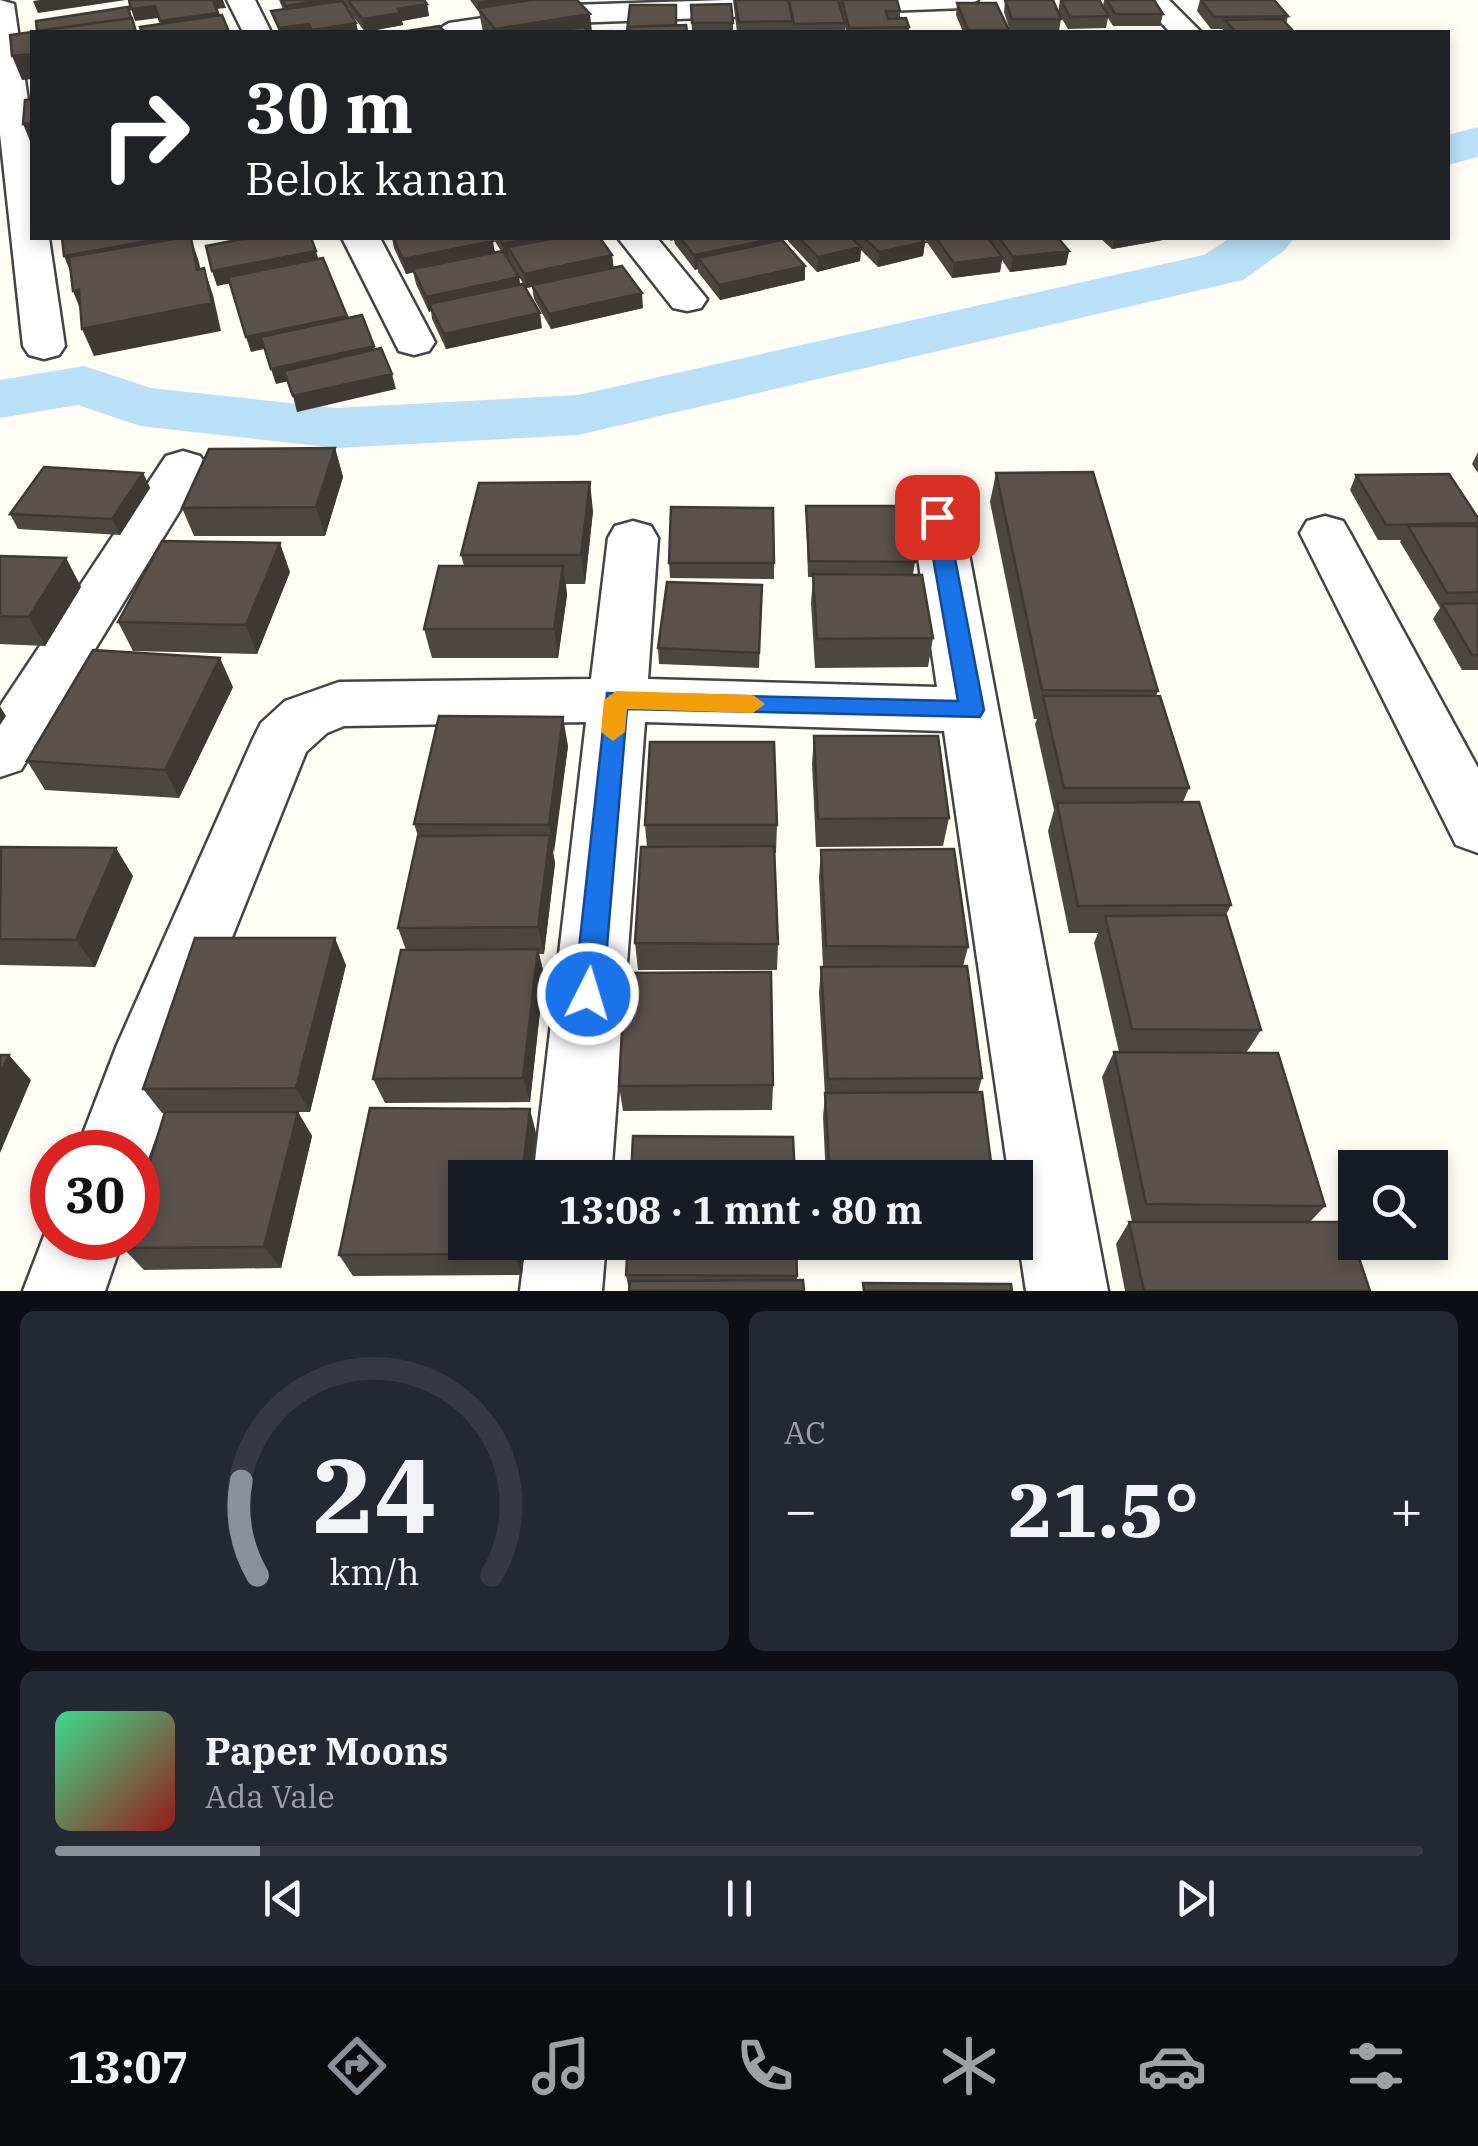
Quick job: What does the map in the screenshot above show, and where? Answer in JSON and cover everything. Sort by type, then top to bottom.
[{"type":"street","points":[[240,0],[256,30]]},
{"type":"street","points":[[444,0],[461,30]]},
{"type":"street","points":[[476,30],[604,12],[964,0]]},
{"type":"street","points":[[1153,0],[1184,30]]},
{"type":"street","points":[[908,2],[925,30]]},
{"type":"street","points":[[0,4],[30,229]]},
{"type":"street","points":[[31,240],[44,346]]},
{"type":"street","points":[[362,240],[414,342]]},
{"type":"street","points":[[638,240],[687,299]]},
{"type":"street","points":[[0,754],[183,466]]},
{"type":"street","points":[[937,517],[1067,1291]]},
{"type":"street","points":[[1326,533],[1478,827]]},
{"type":"street","points":[[574,1160],[633,538]]},
{"type":"street","points":[[122,1130],[153,1045],[282,738],[306,717],[340,704],[616,700],[972,710]]},
{"type":"street","points":[[64,1291],[75,1260]]},
{"type":"street","points":[[561,1291],[564,1260]]},
{"type":"building","points":[[129,0],[213,0],[218,13],[160,21],[155,6],[131,9]]},
{"type":"building","points":[[282,0],[327,0],[285,6]]},
{"type":"building","points":[[348,0],[424,0],[427,4],[362,19]]},
{"type":"building","points":[[531,0],[577,0],[590,14],[495,29],[478,8]]},
{"type":"building","points":[[735,0],[788,0],[793,21],[739,22]]},
{"type":"building","points":[[789,0],[838,0],[845,23],[794,24]]},
{"type":"building","points":[[842,0],[897,0],[900,11],[886,11],[888,19],[906,18],[909,27],[849,28]]},
{"type":"building","points":[[1005,0],[1053,0],[1061,19],[1012,19]]},
{"type":"building","points":[[1061,0],[1099,0],[1109,16],[1070,17]]},
{"type":"building","points":[[1107,0],[1154,0],[1163,14],[1115,14]]},
{"type":"building","points":[[1201,0],[1274,0],[1288,16],[1214,17]]},
{"type":"building","points":[[343,1],[356,23],[312,30],[309,24],[279,28],[271,11]]},
{"type":"building","points":[[957,3],[996,3],[1009,30],[968,30]]},
{"type":"building","points":[[731,4],[733,23],[692,23],[691,5]]},
{"type":"building","points":[[630,5],[676,5],[676,25],[627,30]]},
{"type":"building","points":[[128,7],[131,18],[44,30],[37,30],[36,21]]},
{"type":"building","points":[[222,15],[228,30],[141,30],[140,27]]},
{"type":"building","points":[[132,18],[135,30],[46,30]]},
{"type":"building","points":[[1282,19],[1292,30],[1234,30],[1225,20]]},
{"type":"building","points":[[686,25],[687,30],[628,30]]},
{"type":"building","points":[[30,32],[30,54],[12,56],[10,35]]},
{"type":"building","points":[[30,99],[30,123],[23,124],[25,100]]},
{"type":"building","points":[[62,240],[154,240],[64,256]]},
{"type":"building","points":[[167,240],[191,240],[197,270],[204,268],[212,303],[82,329],[79,290],[73,291],[69,257]]},
{"type":"building","points":[[237,240],[312,240],[316,251],[212,271],[206,246]]},
{"type":"building","points":[[394,240],[493,241],[403,259]]},
{"type":"building","points":[[545,240],[601,240],[612,255],[524,274],[508,247]]},
{"type":"building","points":[[682,240],[767,240],[694,255]]},
{"type":"building","points":[[782,240],[805,266],[719,285],[698,258]]},
{"type":"building","points":[[801,240],[854,240],[861,247],[818,257]]},
{"type":"building","points":[[866,240],[925,242],[879,252]]},
{"type":"building","points":[[937,240],[989,240],[1002,257],[954,263]]},
{"type":"building","points":[[1000,240],[1060,240],[1069,251],[1013,257]]},
{"type":"building","points":[[503,251],[519,277],[426,297],[413,269]]},
{"type":"building","points":[[323,258],[347,316],[246,337],[228,277]]},
{"type":"building","points":[[622,266],[642,293],[549,314],[532,285]]},
{"type":"building","points":[[523,284],[540,313],[444,334],[429,304]]},
{"type":"building","points":[[362,315],[374,346],[271,369],[261,337]]},
{"type":"building","points":[[381,348],[392,374],[293,396],[284,371]]},
{"type":"building","points":[[335,448],[316,507],[182,508],[209,449]]},
{"type":"building","points":[[44,467],[143,473],[112,519],[10,514]]},
{"type":"building","points":[[1093,472],[1158,691],[1042,690],[996,473]]},
{"type":"building","points":[[1449,474],[1478,523],[1386,525],[1356,475]]},
{"type":"building","points":[[590,482],[581,555],[461,555],[479,483]]},
{"type":"building","points":[[806,506],[907,506],[915,562],[809,561]]},
{"type":"building","points":[[671,507],[773,508],[774,563],[669,563]]},
{"type":"building","points":[[1408,526],[1478,526],[1478,592],[1447,593]]},
{"type":"building","points":[[162,541],[280,543],[246,625],[118,622]]},
{"type":"building","points":[[0,556],[66,558],[29,617],[0,616]]},
{"type":"building","points":[[439,566],[563,566],[554,629],[424,629]]},
{"type":"building","points":[[813,574],[922,575],[933,638],[817,639]]},
{"type":"building","points":[[667,582],[762,585],[759,653],[658,648]]},
{"type":"building","points":[[1478,603],[1478,655],[1472,655],[1442,604]]},
{"type":"building","points":[[93,650],[220,658],[165,770],[27,761]]},
{"type":"building","points":[[1043,696],[1160,696],[1189,788],[1064,788]]},
{"type":"building","points":[[439,716],[563,717],[549,825],[414,824]]},
{"type":"building","points":[[814,736],[938,736],[949,818],[818,819]]},
{"type":"building","points":[[650,742],[774,742],[777,825],[645,825]]},
{"type":"building","points":[[1199,802],[1231,905],[1078,906],[1057,803]]},
{"type":"building","points":[[550,835],[538,927],[398,928],[418,836]]},
{"type":"building","points":[[774,846],[778,944],[635,943],[641,847]]},
{"type":"building","points":[[1,847],[116,848],[76,940],[0,939]]},
{"type":"building","points":[[954,849],[968,947],[826,946],[821,850]]},
{"type":"building","points":[[1226,915],[1261,1030],[1132,1029],[1105,916]]},
{"type":"building","points":[[195,938],[335,938],[296,1088],[143,1089]]},
{"type":"building","points":[[538,949],[523,1078],[373,1079],[401,950]]},
{"type":"building","points":[[967,966],[982,1078],[828,1079],[821,967]]},
{"type":"building","points":[[771,972],[773,1085],[619,1086],[625,973]]},
{"type":"building","points":[[1114,1052],[1278,1053],[1325,1206],[1146,1204]]},
{"type":"building","points":[[0,1055],[9,1055],[0,1074]]},
{"type":"building","points":[[982,1092],[991,1160],[829,1160],[825,1093]]},
{"type":"building","points":[[370,1108],[530,1109],[524,1160],[448,1160],[448,1254],[339,1255]]},
{"type":"building","points":[[165,1112],[298,1112],[264,1247],[160,1248],[160,1130]]},
{"type":"building","points":[[633,1136],[793,1137],[794,1160],[632,1160]]},
{"type":"building","points":[[1129,1222],[1338,1222],[1338,1260],[1360,1260],[1370,1291],[1144,1291]]},
{"type":"building","points":[[627,1260],[797,1260],[797,1276],[626,1275]]},
{"type":"building","points":[[803,1280],[804,1291],[629,1291],[630,1281]]},
{"type":"building","points":[[863,1283],[1011,1284],[1012,1291],[864,1291]]},
{"type":"waterway","points":[[1450,149],[1478,142]]},
{"type":"waterway","points":[[0,399],[84,385],[140,406],[336,428],[578,415],[1223,268],[1263,240]]},
{"type":"slow traffic","points":[[613,732],[616,700],[753,704]]},
{"type":"route","points":[[588,994],[616,700],[972,710],[937,517]]}]
